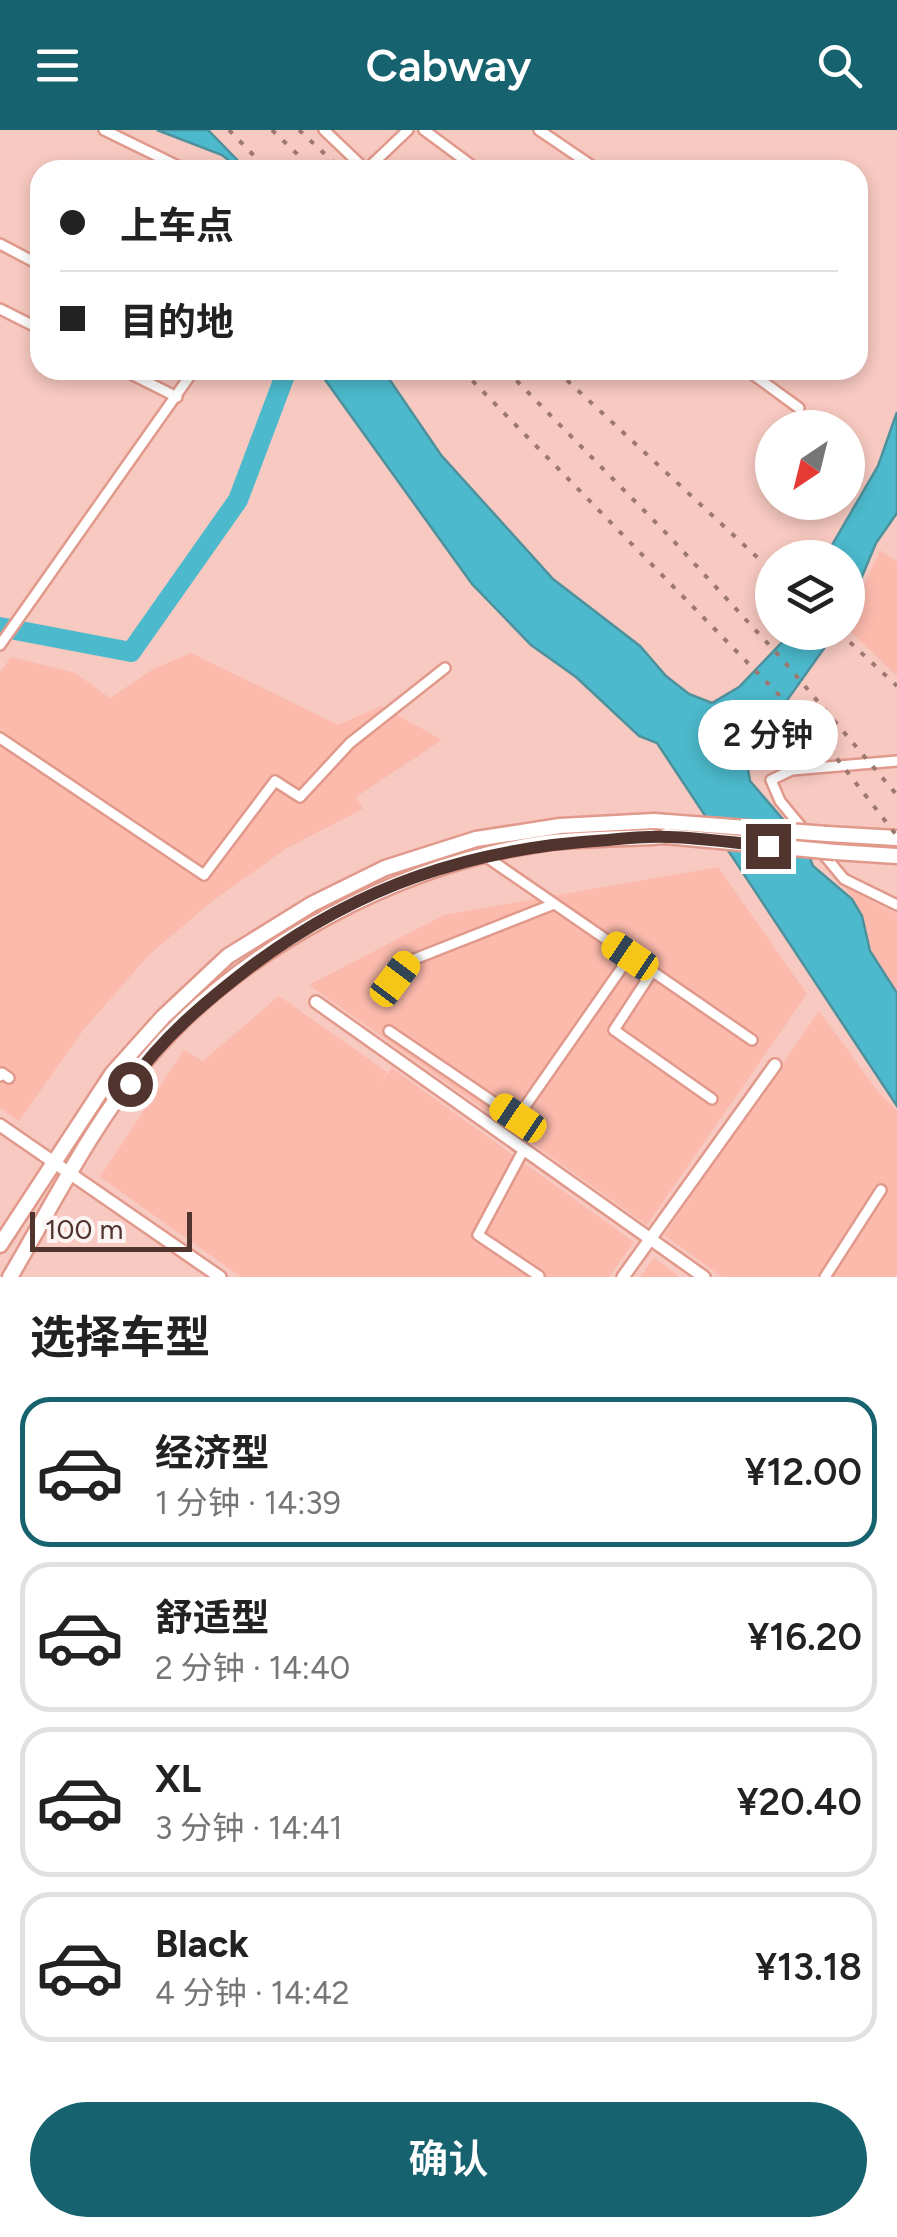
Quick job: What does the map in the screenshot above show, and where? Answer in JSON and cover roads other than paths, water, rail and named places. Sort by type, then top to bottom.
[{"type":"main road","points":[[0,1245],[112,1074],[162,1017],[228,956],[312,904],[384,868],[476,840],[560,826],[654,821],[897,838]]},
{"type":"main road","points":[[10,1277],[94,1134],[148,1059],[205,1002],[269,953],[360,898],[443,866],[546,843],[666,836],[897,856]]},
{"type":"street","points":[[104,130],[166,160]]},
{"type":"street","points":[[324,130],[356,160]]},
{"type":"street","points":[[376,160],[408,130]]},
{"type":"street","points":[[424,130],[464,160]]},
{"type":"street","points":[[539,130],[583,160]]},
{"type":"street","points":[[0,244],[30,260]]},
{"type":"street","points":[[0,309],[30,323]]},
{"type":"street","points":[[143,380],[177,397]]},
{"type":"street","points":[[0,645],[188,380]]},
{"type":"street","points":[[761,380],[799,408]]},
{"type":"street","points":[[0,738],[204,875],[275,781],[300,797],[350,743],[445,668]]},
{"type":"street","points":[[897,761],[792,770],[772,780],[780,801],[844,879],[897,905]]},
{"type":"street","points":[[485,856],[752,1040]]},
{"type":"street","points":[[382,996],[407,962],[554,904]]},
{"type":"street","points":[[389,1031],[518,1118],[630,956]]},
{"type":"street","points":[[652,972],[614,1030],[712,1099]]},
{"type":"street","points":[[316,1002],[704,1277]]},
{"type":"street","points":[[623,1277],[775,1066]]},
{"type":"street","points":[[0,1126],[220,1277]]},
{"type":"street","points":[[524,1149],[478,1235],[539,1276]]},
{"type":"street","points":[[825,1277],[881,1190]]},
{"type":"water","points":[[157,130],[208,130],[237,160]]},
{"type":"water","points":[[325,380],[390,380],[441,455],[553,579],[640,646],[666,676],[689,694],[712,703],[739,687],[775,650],[823,650],[753,748],[747,763],[750,781],[805,845],[813,866],[852,899],[862,916],[870,951],[897,993],[897,1106],[657,743],[639,736],[576,677],[531,645],[472,584]]},
{"type":"water","points":[[897,412],[897,513],[876,543],[865,569],[865,540],[835,540],[847,520],[865,520],[865,488],[878,466]]},
{"type":"waterway","points":[[0,627],[131,652],[238,500],[283,380]]},
{"type":"railway","points":[[229,130],[258,160]]},
{"type":"railway","points":[[272,130],[304,160]]},
{"type":"railway","points":[[299,130],[331,160]]},
{"type":"railway","points":[[472,380],[821,738],[897,836]]},
{"type":"railway","points":[[516,380],[669,536],[782,659],[897,795]]},
{"type":"railway","points":[[567,380],[755,555]]},
{"type":"railway","points":[[858,650],[897,686]]}]
